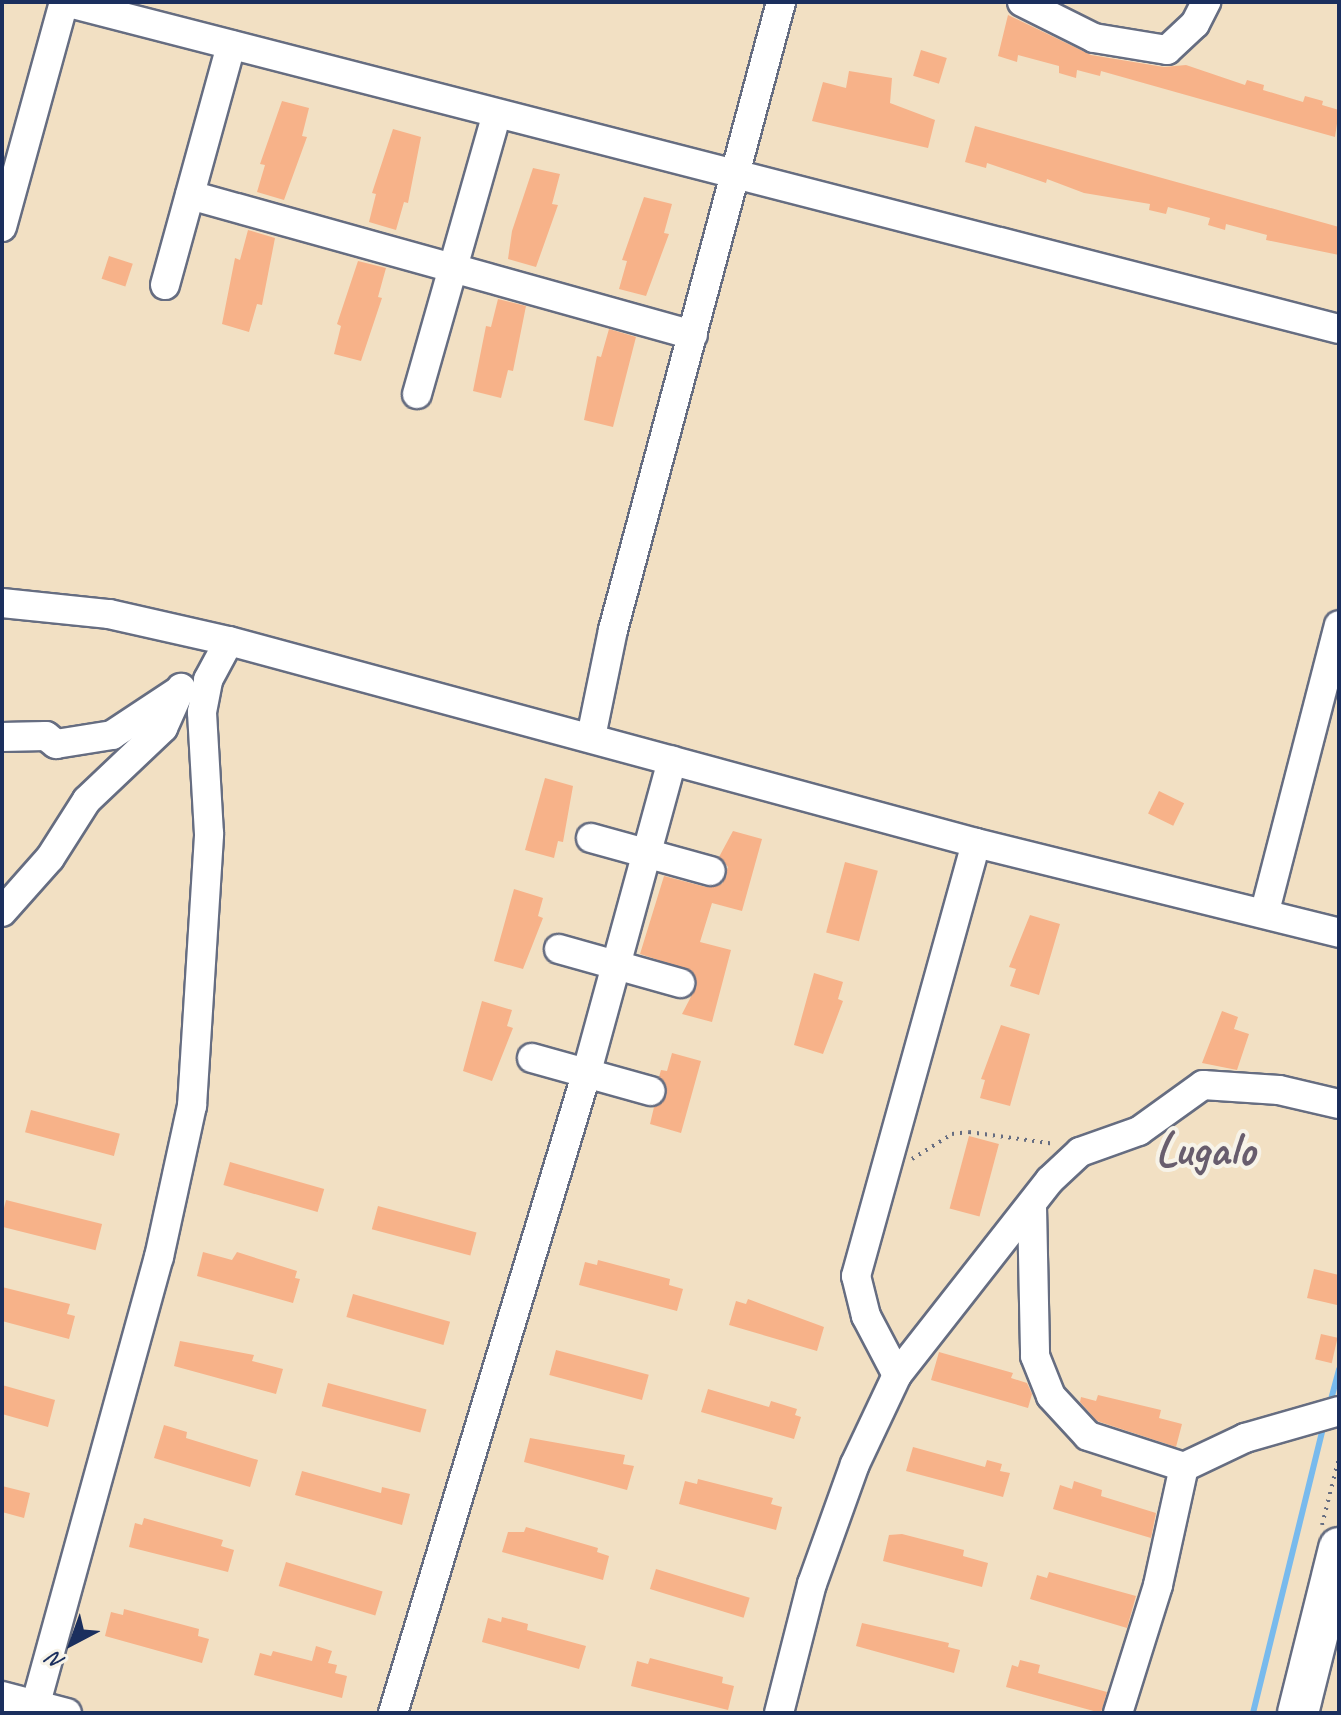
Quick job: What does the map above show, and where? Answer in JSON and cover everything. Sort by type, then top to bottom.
[{"type":"highway","points":[[1298,1713],[1339,1548]]},
{"type":"lane","points":[[2,227],[64,2],[496,116],[1339,329]]},
{"type":"lane","points":[[591,737],[613,630],[739,176],[781,2]]},
{"type":"lane","points":[[1022,2],[1094,38],[1167,50],[1195,24],[1206,2]]},
{"type":"lane","points":[[165,285],[231,45]]},
{"type":"lane","points":[[417,394],[496,116]]},
{"type":"lane","points":[[190,195],[693,335]]},
{"type":"lane","points":[[2,603],[109,614],[224,647],[591,737],[976,843],[1265,911],[1339,933]]},
{"type":"lane","points":[[1265,911],[1339,625]]},
{"type":"lane","points":[[2,737],[46,736],[56,744],[112,735],[181,688],[224,647]]},
{"type":"lane","points":[[36,1703],[159,1257],[192,1106],[209,834],[202,712],[224,647]]},
{"type":"lane","points":[[2,912],[50,858],[87,800],[163,728],[181,688]]},
{"type":"lane","points":[[393,1713],[586,1075],[672,761]]},
{"type":"lane","points":[[591,838],[711,871]]},
{"type":"lane","points":[[897,1375],[866,1316],[856,1276],[976,843]]},
{"type":"lane","points":[[559,949],[680,983]]},
{"type":"lane","points":[[532,1058],[650,1091]]},
{"type":"lane","points":[[779,1713],[812,1584],[855,1464],[897,1375],[1080,1152],[1139,1131],[1203,1085],[1279,1090],[1339,1104]]},
{"type":"lane","points":[[1032,1207],[1035,1356],[1051,1396],[1088,1436],[1184,1467],[1245,1438],[1339,1411]]},
{"type":"lane","points":[[1118,1713],[1158,1585],[1184,1467]]},
{"type":"lane","points":[[2,1696],[67,1713]]},
{"type":"path","points":[[881,1179],[952,1134],[1047,1141],[1080,1152]]},
{"type":"building","points":[[1008,15],[1091,55],[1164,67],[1186,65],[1245,85],[1247,80],[1264,85],[1263,90],[1303,102],[1305,96],[1323,101],[1322,105],[1339,110],[1335,137],[1101,71],[1100,76],[1077,70],[1076,78],[1059,73],[1059,66],[1018,55],[1017,62],[998,56]]},
{"type":"building","points":[[921,50],[947,58],[939,84],[913,76]]},
{"type":"building","points":[[849,71],[892,78],[890,103],[935,120],[928,148],[812,121],[823,82],[846,88]]},
{"type":"building","points":[[282,101],[309,108],[302,136],[307,137],[284,200],[257,192],[265,165],[260,164]]},
{"type":"building","points":[[975,126],[1339,227],[1339,255],[1266,240],[1267,235],[1226,224],[1225,230],[1208,225],[1210,218],[1168,207],[1166,214],[1149,210],[1150,204],[1084,193],[1047,179],[1046,183],[987,163],[986,168],[965,162]]},
{"type":"building","points":[[393,129],[421,137],[408,203],[404,202],[396,230],[369,222],[376,194],[372,193]]},
{"type":"building","points":[[533,168],[560,174],[552,204],[558,205],[536,267],[508,259],[512,231]]},
{"type":"building","points":[[644,197],[672,204],[664,233],[669,234],[646,296],[619,289],[627,261],[622,260]]},
{"type":"building","points":[[248,230],[275,238],[262,305],[257,304],[249,332],[222,324],[235,258],[240,260]]},
{"type":"building","points":[[109,256],[133,264],[125,287],[102,279]]},
{"type":"building","points":[[358,261],[386,268],[378,297],[382,298],[361,361],[334,354],[341,326],[337,324]]},
{"type":"building","points":[[498,299],[526,306],[513,371],[508,370],[501,398],[473,391],[486,326],[491,327]]},
{"type":"building","points":[[609,329],[636,337],[613,427],[584,420],[597,356],[601,357]]},
{"type":"building","points":[[545,778],[573,786],[563,842],[558,841],[554,858],[525,850]]},
{"type":"building","points":[[1159,791],[1184,803],[1173,826],[1148,813]]},
{"type":"building","points":[[733,831],[762,839],[742,911],[712,903],[700,942],[731,950],[712,1022],[682,1014],[696,987],[692,971],[640,954],[664,876],[706,887],[722,884],[728,867],[719,857]]},
{"type":"building","points":[[845,862],[878,871],[859,941],[826,933]]},
{"type":"building","points":[[514,889],[543,898],[538,916],[543,918],[523,969],[494,961]]},
{"type":"building","points":[[1030,915],[1060,924],[1039,995],[1010,986],[1016,969],[1009,967]]},
{"type":"building","points":[[814,973],[843,982],[838,999],[843,1001],[823,1054],[794,1045]]},
{"type":"building","points":[[482,1001],[512,1010],[507,1026],[513,1028],[492,1081],[463,1071]]},
{"type":"building","points":[[1222,1011],[1238,1017],[1234,1029],[1249,1034],[1237,1070],[1202,1063]]},
{"type":"building","points":[[1001,1025],[1030,1034],[1010,1106],[980,1098],[985,1080],[981,1079]]},
{"type":"building","points":[[672,1053],[701,1061],[681,1133],[650,1124],[654,1107],[666,1096],[659,1077],[661,1070],[667,1071]]},
{"type":"building","points":[[31,1110],[120,1134],[114,1156],[25,1132]]},
{"type":"building","points":[[969,1136],[999,1144],[980,1216],[950,1208]]},
{"type":"building","points":[[230,1162],[324,1189],[318,1212],[223,1185]]},
{"type":"building","points":[[6,1200],[102,1224],[96,1250],[2,1227]]},
{"type":"building","points":[[378,1206],[477,1232],[470,1256],[372,1229]]},
{"type":"building","points":[[203,1252],[232,1260],[237,1252],[297,1271],[295,1278],[300,1279],[293,1303],[197,1276]]},
{"type":"building","points":[[598,1260],[670,1279],[669,1285],[683,1289],[677,1311],[579,1285],[585,1262],[597,1265]]},
{"type":"building","points":[[1314,1269],[1339,1275],[1337,1305],[1307,1298]]},
{"type":"building","points":[[2,1287],[70,1304],[67,1314],[75,1316],[69,1339],[2,1321]]},
{"type":"building","points":[[353,1294],[450,1322],[443,1345],[346,1317]]},
{"type":"building","points":[[748,1299],[824,1327],[817,1351],[729,1325],[736,1301],[746,1304]]},
{"type":"building","points":[[1321,1334],[1338,1338],[1332,1363],[1315,1359]]},
{"type":"building","points":[[180,1341],[254,1355],[252,1361],[283,1369],[276,1394],[174,1366]]},
{"type":"building","points":[[556,1350],[649,1375],[642,1400],[549,1375]]},
{"type":"building","points":[[939,1352],[1013,1373],[1011,1378],[1027,1383],[1032,1394],[1028,1408],[931,1380]]},
{"type":"building","points":[[328,1383],[427,1409],[420,1433],[322,1406]]},
{"type":"building","points":[[2,1385],[55,1400],[48,1427],[2,1414]]},
{"type":"building","points":[[708,1389],[769,1407],[771,1401],[797,1409],[795,1415],[801,1417],[794,1439],[701,1412]]},
{"type":"building","points":[[1098,1395],[1161,1410],[1159,1418],[1182,1424],[1176,1447],[1097,1421],[1080,1402],[1081,1397],[1096,1401]]},
{"type":"building","points":[[164,1425],[187,1432],[186,1438],[258,1460],[250,1487],[154,1458]]},
{"type":"building","points":[[530,1438],[625,1455],[623,1464],[634,1466],[627,1490],[524,1462]]},
{"type":"building","points":[[913,1447],[985,1467],[987,1460],[1002,1464],[1000,1471],[1010,1473],[1003,1497],[906,1471]]},
{"type":"building","points":[[302,1471],[381,1493],[382,1487],[410,1494],[402,1525],[295,1495]]},
{"type":"building","points":[[698,1479],[773,1498],[771,1504],[782,1507],[776,1530],[679,1504],[685,1481],[697,1484]]},
{"type":"building","points":[[1074,1481],[1102,1490],[1101,1496],[1156,1513],[1151,1538],[1053,1509],[1060,1485],[1072,1489]]},
{"type":"building","points":[[2,1486],[30,1493],[24,1518],[2,1512]]},
{"type":"building","points":[[144,1518],[223,1540],[221,1546],[234,1550],[228,1572],[129,1547],[135,1523],[142,1525]]},
{"type":"building","points":[[526,1527],[598,1548],[597,1552],[609,1556],[603,1580],[502,1552],[508,1532],[524,1532]]},
{"type":"building","points":[[902,1534],[964,1550],[963,1556],[988,1563],[982,1587],[883,1561],[889,1535]]},
{"type":"building","points":[[286,1562],[383,1592],[375,1615],[279,1586]]},
{"type":"building","points":[[656,1569],[750,1598],[744,1618],[650,1589]]},
{"type":"building","points":[[1049,1572],[1136,1596],[1127,1628],[1030,1599],[1037,1575],[1047,1578]]},
{"type":"building","points":[[124,1609],[199,1629],[198,1636],[209,1639],[202,1663],[105,1636],[111,1612],[123,1615]]},
{"type":"building","points":[[502,1617],[528,1624],[527,1630],[586,1646],[579,1669],[482,1642],[488,1618],[501,1622]]},
{"type":"building","points":[[862,1623],[949,1643],[948,1647],[960,1650],[954,1673],[856,1646]]},
{"type":"building","points":[[316,1646],[332,1651],[328,1663],[337,1665],[335,1673],[347,1676],[342,1698],[254,1675],[260,1653],[271,1656],[273,1651],[312,1661]]},
{"type":"building","points":[[650,1658],[723,1677],[722,1683],[734,1686],[728,1710],[631,1686],[637,1661],[648,1664]]},
{"type":"building","points":[[1020,1660],[1040,1665],[1038,1673],[1107,1692],[1101,1713],[1006,1687],[1012,1665],[1018,1667]]},
{"type":"waterway","points":[[1329,1407],[1339,1369]]},
{"type":"waterway","points":[[1253,1713],[1324,1425]]},
{"type":"district","name":"Lugalo","points":[[1205,1150]]}]
